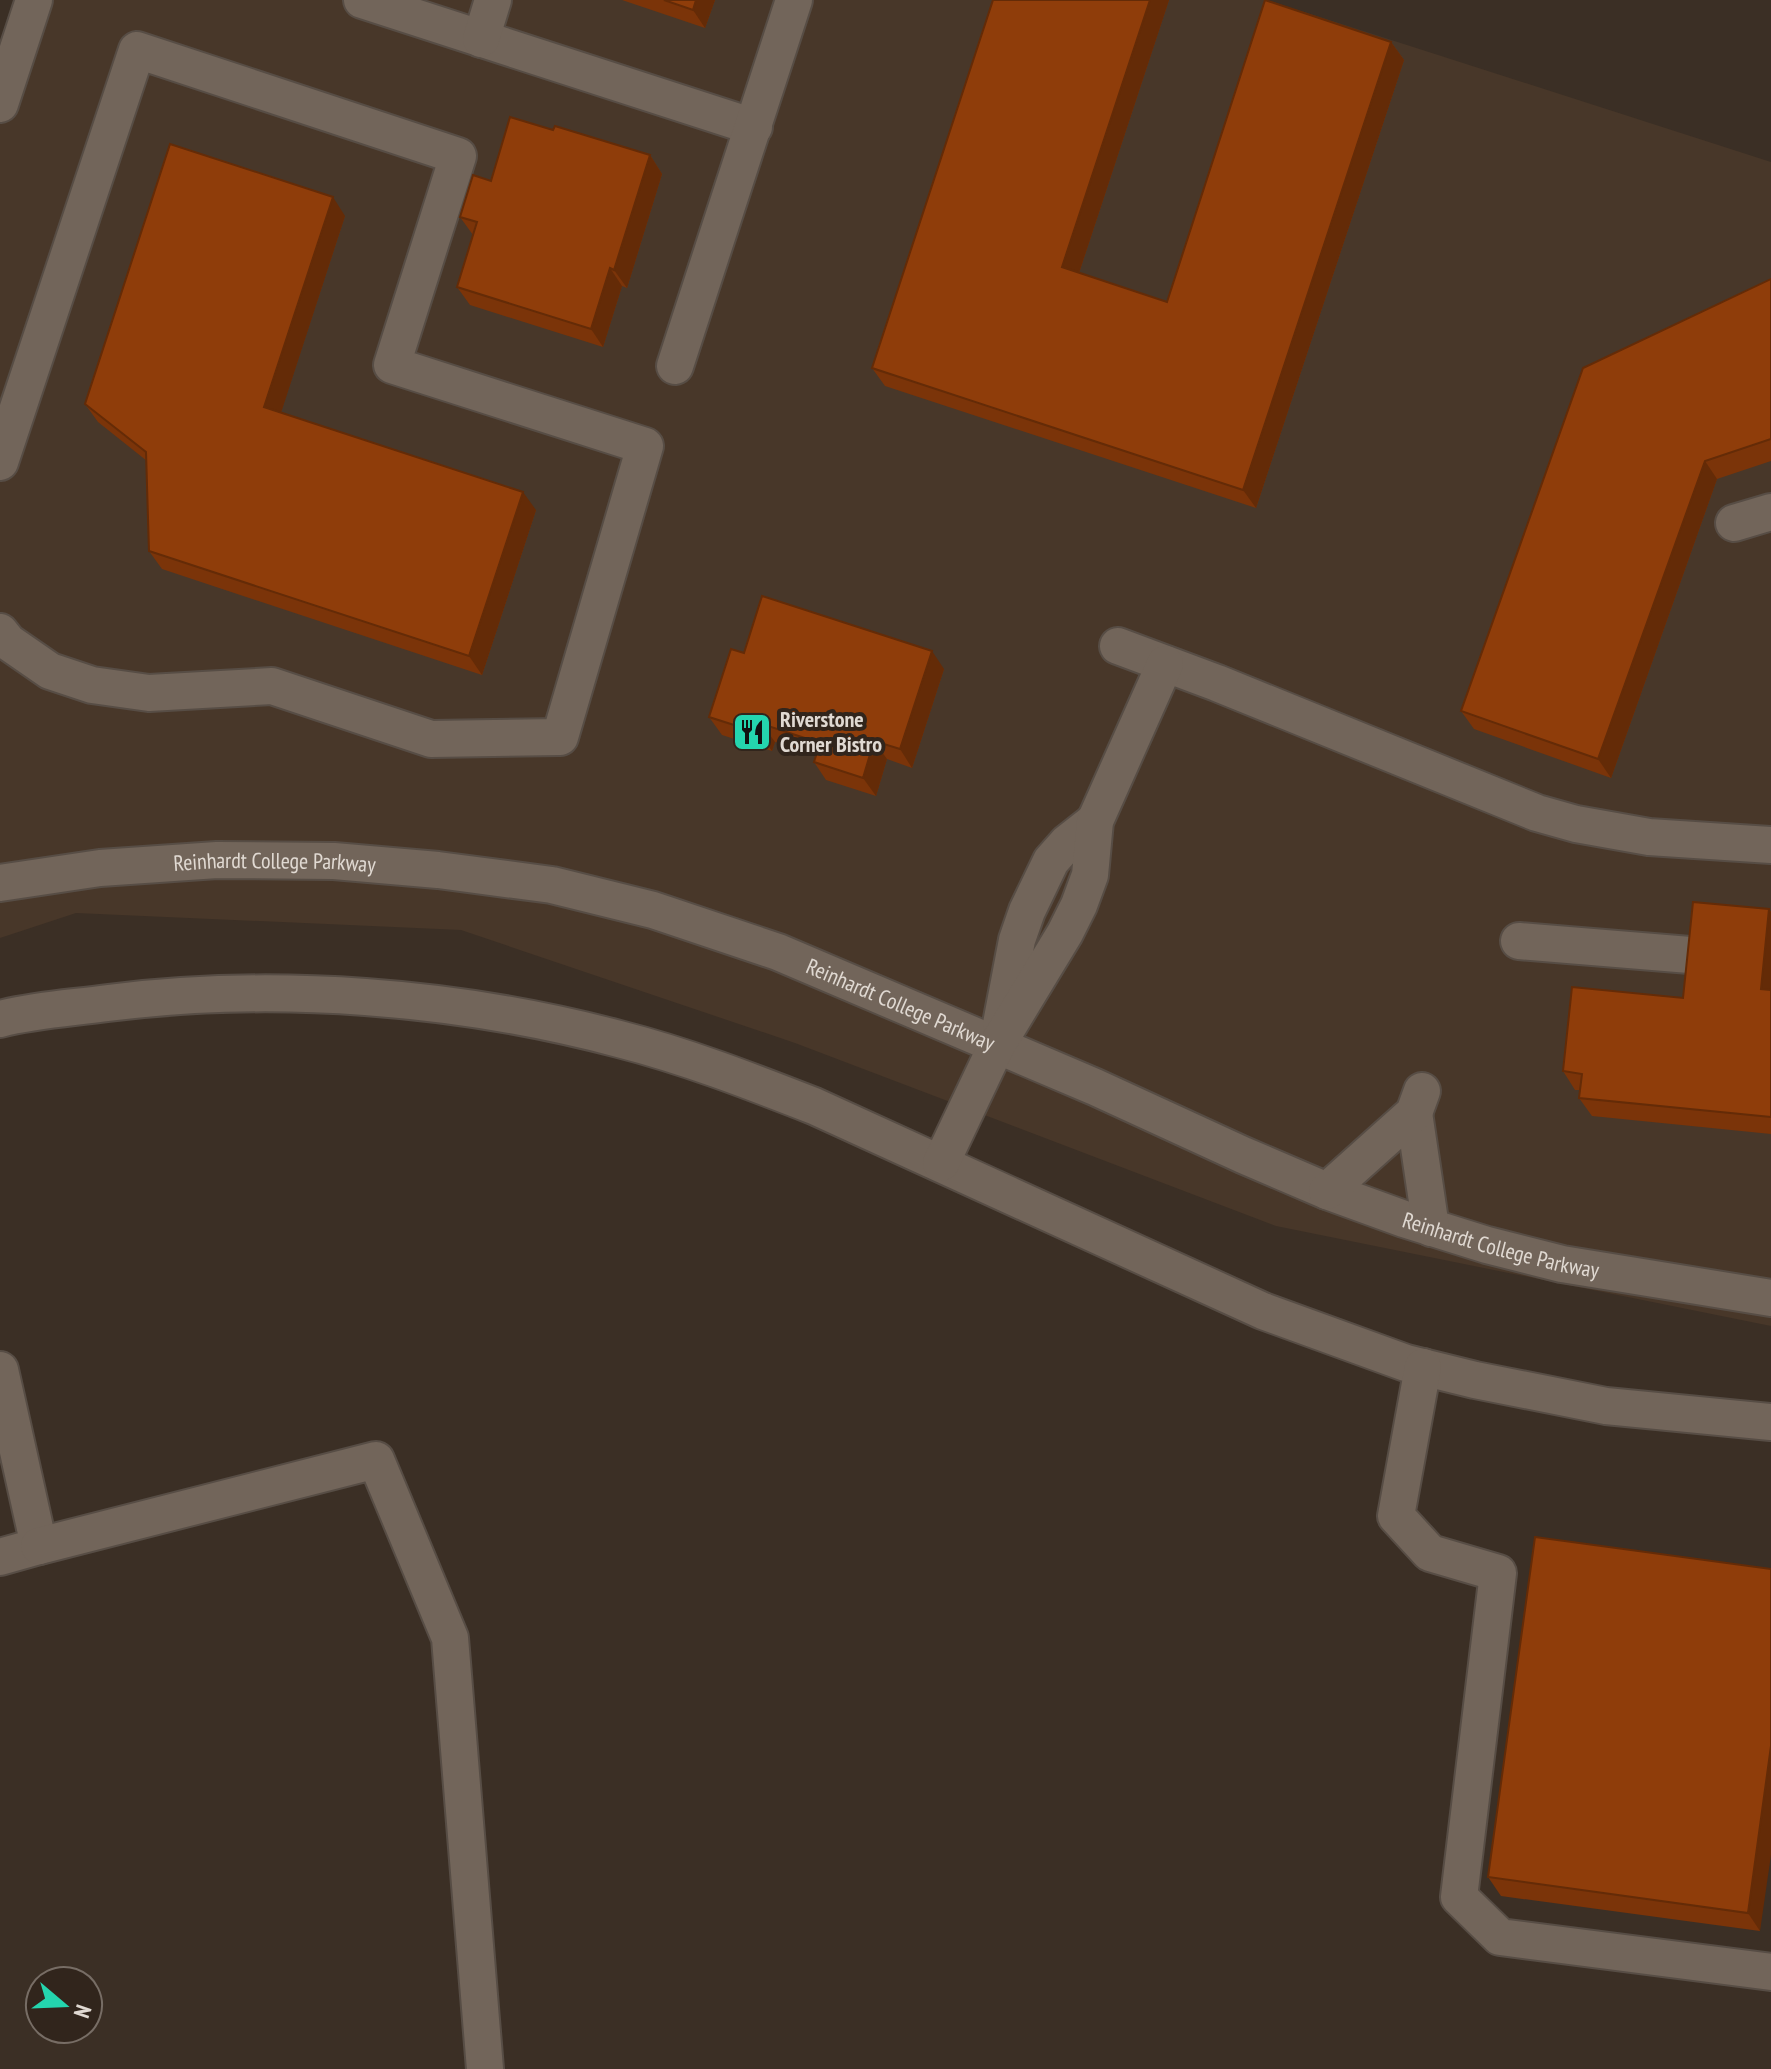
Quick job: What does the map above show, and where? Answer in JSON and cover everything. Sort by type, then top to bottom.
[{"type":"street","points":[[0,104],[34,0]]},
{"type":"street","points":[[362,0],[754,127]]},
{"type":"street","points":[[481,39],[493,0]]},
{"type":"street","points":[[675,366],[794,0]]},
{"type":"street","points":[[0,462],[137,50],[458,156],[392,365],[645,446],[560,737],[431,739],[272,686],[149,693],[92,685],[50,671],[8,642],[0,632]]},
{"type":"street","points":[[1734,523],[1771,512]]},
{"type":"street","points":[[1118,646],[1537,813],[1576,824],[1649,837],[1771,845]]},
{"type":"street","points":[[941,1163],[997,1045],[1017,940],[1027,911],[1051,861],[1067,843],[1095,821],[1165,664]]},
{"type":"street","name":"Reinhardt College Parkway","points":[[0,883],[100,868],[217,860],[334,861],[438,870],[552,885],[653,910],[778,952],[1327,1191],[1431,1228],[1562,1264],[1771,1298]]},
{"type":"street","points":[[1519,941],[1702,956]]},
{"type":"street","points":[[0,1019],[152,998],[221,994],[355,997],[487,1011],[621,1039],[814,1106],[1263,1311],[1423,1367],[1606,1406],[1771,1422]]},
{"type":"street","points":[[1327,1191],[1418,1102],[1431,1228]]},
{"type":"street","points":[[1423,1367],[1396,1516],[1430,1553],[1498,1573],[1459,1897],[1500,1937],[1771,1972]]},
{"type":"street","points":[[0,1370],[39,1546]]},
{"type":"street","points":[[0,1557],[376,1460],[450,1638],[485,2069]]},
{"type":"shaded area","points":[[37,0],[1267,0],[1771,162],[1771,1326],[1276,1226],[795,1043],[461,930],[76,913],[0,938],[0,118]]},
{"type":"building","points":[[664,0],[696,0],[693,10]]},
{"type":"building","points":[[993,0],[1150,0],[1062,267],[1167,302],[1265,0],[1391,42],[1243,490],[872,368]]},
{"type":"building","points":[[510,117],[553,130],[555,126],[650,155],[614,270],[610,268],[591,329],[457,287],[477,222],[460,217],[473,175],[491,181]]},
{"type":"building","points":[[170,144],[333,197],[264,407],[523,492],[469,656],[149,551],[146,452],[85,404]]},
{"type":"building","points":[[1771,279],[1771,439],[1705,461],[1598,759],[1461,711],[1583,368]]},
{"type":"building","points":[[762,596],[932,651],[900,749],[874,741],[863,778],[814,762],[820,743],[762,724],[759,733],[709,717],[731,649],[744,653]]},
{"type":"building","points":[[1693,902],[1769,909],[1761,989],[1771,990],[1771,1117],[1579,1098],[1582,1074],[1563,1071],[1572,987],[1683,998]]},
{"type":"building","points":[[1535,1537],[1771,1569],[1771,1746],[1748,1913],[1488,1877]]},
{"type":"place","name":"Riverstone Corner Bistro","points":[[752,732]]}]
